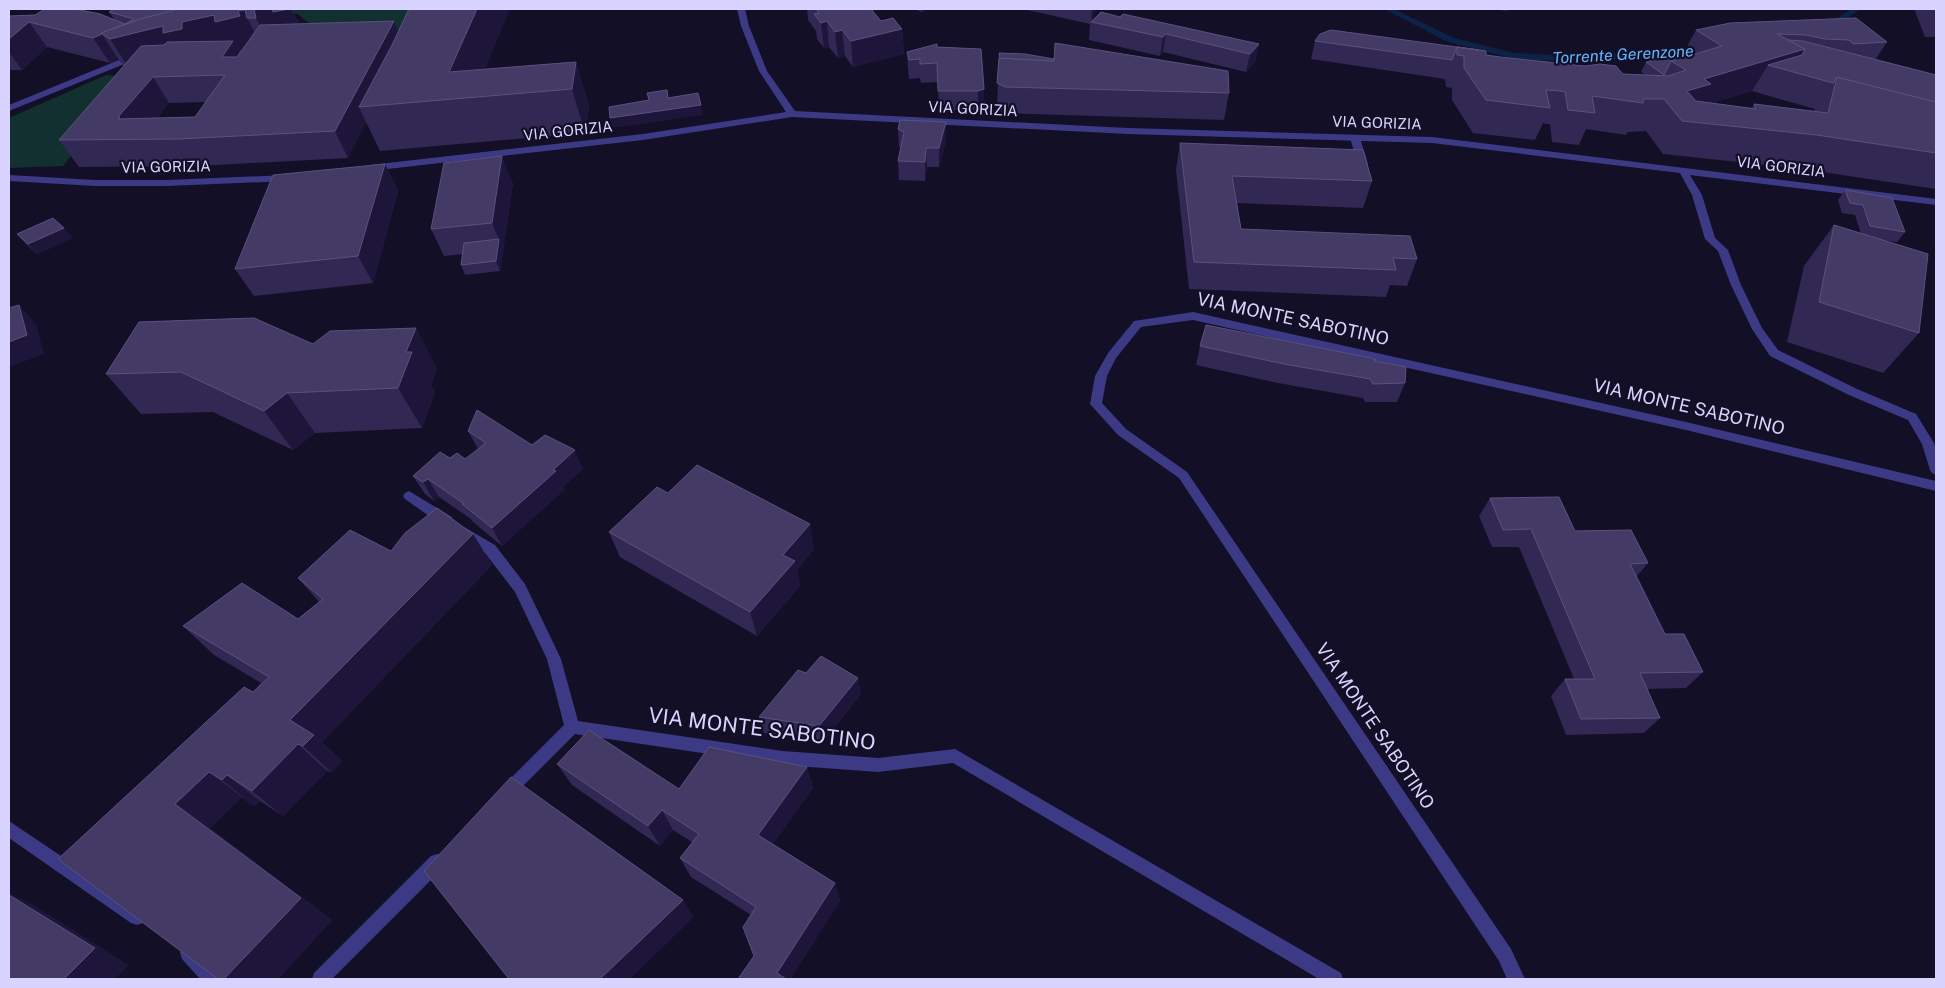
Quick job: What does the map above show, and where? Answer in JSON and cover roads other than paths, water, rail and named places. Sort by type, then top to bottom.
[{"type":"street","points":[[741,9],[745,26],[763,71],[792,114]]},
{"type":"street","points":[[9,108],[143,53]]},
{"type":"street","name":"VIA GORIZIA","points":[[361,169],[643,138],[792,114],[1128,132],[1432,140],[1936,202]]},
{"type":"street","points":[[1355,138],[1364,170]]},
{"type":"street","points":[[1683,170],[1697,196],[1703,222],[1710,239],[1723,250],[1736,286],[1757,329],[1774,352],[1853,392],[1912,417],[1928,443],[1936,470]]},
{"type":"street","name":"VIA GORIZIA","points":[[9,178],[94,183],[167,183],[303,176]]},
{"type":"street","name":"VIA MONTE SABOTINO","points":[[1516,979],[1505,955],[1183,475],[1122,432],[1096,404],[1101,376],[1112,356],[1138,324],[1193,316],[1686,426],[1936,486]]},
{"type":"street","points":[[409,496],[490,549],[520,588],[554,658],[572,727],[495,804]]},
{"type":"street","name":"VIA MONTE SABOTINO","points":[[572,727],[783,758],[878,765],[955,756],[1335,979]]},
{"type":"street","points":[[9,829],[147,924]]},
{"type":"street","points":[[320,979],[446,853]]},
{"type":"street","points":[[178,946],[186,951],[211,979]]},
{"type":"waterway","name":"Torrente Gerenzone","points":[[1388,9],[1451,40],[1515,56],[1571,59],[1703,50]]},
{"type":"waterway","name":"Torrente Gerenzone","points":[[1827,29],[1856,9]]}]
